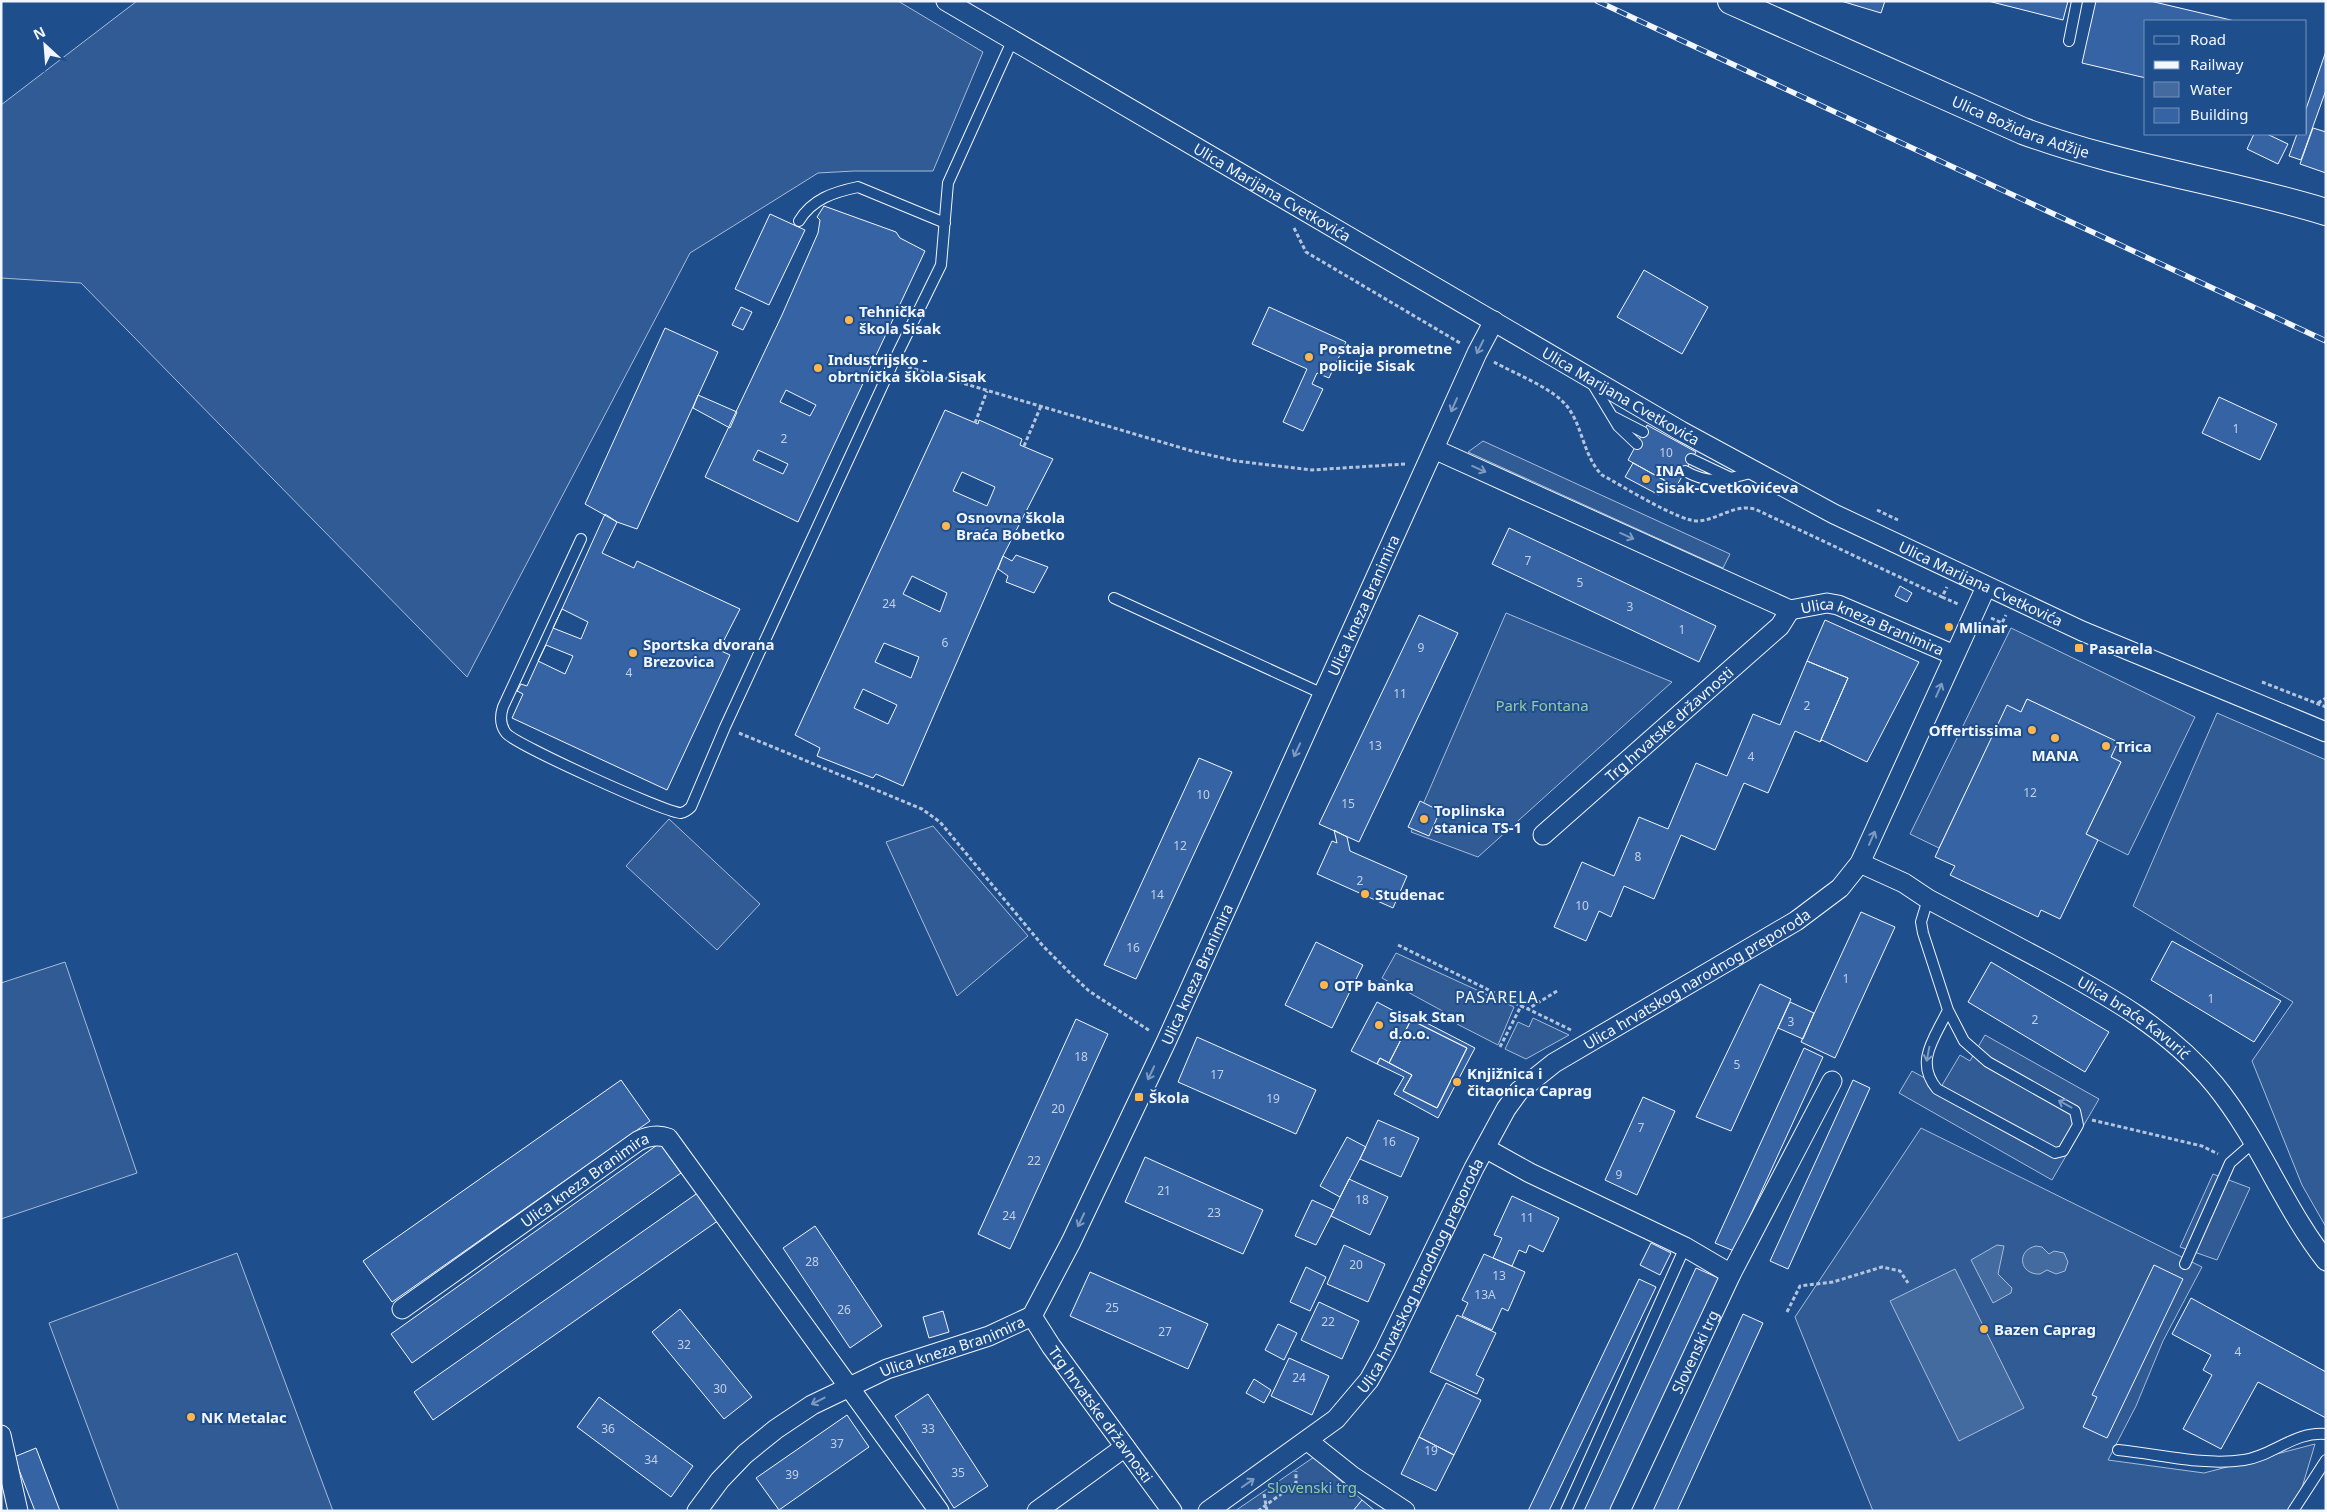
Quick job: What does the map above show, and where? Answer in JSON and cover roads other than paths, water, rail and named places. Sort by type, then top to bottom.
[{"type":"main road","name":"Ulica Božidara Adžije","points":[[1731,1],[2023,131],[2060,145],[2100,157],[2243,190],[2326,212]]},
{"type":"street","name":"Ulica Marijana Cvetkovića","points":[[946,1],[1589,378],[1754,472],[1834,514],[1986,588],[2082,632],[2326,732]]},
{"type":"street","name":"Ulica kneza Branimira","points":[[698,1511],[720,1480],[745,1454],[812,1404],[887,1370],[989,1336],[1032,1316],[1071,1242],[1166,1042],[1477,353],[1494,321]]},
{"type":"street","name":"Ulica kneza Branimira","points":[[1430,458],[1790,610],[1827,603],[1838,605],[1954,655]]},
{"type":"street","name":"Ulica hrvatskog narodnog preporoda","points":[[1208,1511],[1308,1441],[1336,1418],[1369,1380],[1506,1109],[1531,1080],[1596,1038],[1796,921],[1840,888],[1860,863],[1986,588]]},
{"type":"street","name":"Trg hrvatske državnosti","points":[[1543,835],[1780,626],[1790,610]]},
{"type":"street","name":"Ulica braće Kavurić","points":[[1860,863],[1904,883],[1928,899],[2090,986],[2158,1029],[2196,1063],[2215,1085],[2254,1142],[2307,1233],[2326,1261]]},
{"type":"street","name":"Slovenski trg","points":[[1620,1511],[1731,1274],[1832,1081]]},
{"type":"street","name":"Ulica kneza Branimira","points":[[402,1309],[638,1141],[659,1135],[668,1138],[940,1511]]},
{"type":"street","points":[[1485,1148],[1530,1173],[1685,1247],[1731,1274]]},
{"type":"street","name":"Trg hrvatske državnosti","points":[[1032,1316],[1043,1335],[1172,1511]]},
{"type":"street","points":[[1,1435],[18,1511]]},
{"type":"street","points":[[1308,1441],[1352,1476],[1405,1511]]},
{"type":"street","points":[[1037,1511],[1125,1448]]},
{"type":"lane","points":[[2069,41],[2077,1]]},
{"type":"lane","points":[[581,539],[503,707],[500,719],[506,732],[523,744],[643,799],[681,813],[691,807],[725,727],[892,363],[941,265],[948,183],[1013,39]]},
{"type":"lane","points":[[800,221],[810,206],[819,200],[858,187],[945,223]]},
{"type":"lane","points":[[1589,378],[1611,416],[1626,435],[1637,444]]},
{"type":"lane","points":[[1611,416],[1643,432]]},
{"type":"lane","points":[[1691,459],[1731,478]]},
{"type":"lane","points":[[1685,471],[1701,479],[1719,481],[1754,472]]},
{"type":"lane","points":[[1114,598],[1323,694]]},
{"type":"lane","points":[[1928,899],[1921,922],[1923,933],[1948,1010],[1964,1041],[1979,1056],[2073,1109],[2079,1120],[2078,1125],[2064,1150],[2055,1153],[1937,1089],[1930,1081],[1926,1070],[1926,1056],[1948,1010]]},
{"type":"lane","points":[[2185,1264],[2233,1160],[2254,1142]]},
{"type":"lane","points":[[1566,1511],[1685,1247]]},
{"type":"lane","points":[[2118,1450],[2214,1463],[2258,1458],[2297,1438],[2314,1433],[2326,1434]]},
{"type":"lane","points":[[2293,1511],[2326,1460]]},
{"type":"water","points":[[1997,1245],[2004,1246],[1998,1274],[2012,1288],[2011,1293],[1993,1303],[1971,1260]]},
{"type":"water","points":[[2036,1246],[2042,1247],[2049,1254],[2054,1251],[2064,1253],[2068,1262],[2065,1271],[2056,1274],[2047,1270],[2040,1274],[2028,1271],[2024,1267],[2023,1257],[2025,1252]]},
{"type":"water","points":[[1955,1269],[2024,1408],[1959,1441],[1890,1301]]},
{"type":"railway","points":[[1597,1],[2326,341]]},
{"type":"place","name":"Tehnička škola Sisak","points":[[849,320]]},
{"type":"place","name":"Postaja prometne policije Sisak","points":[[1309,357]]},
{"type":"place","name":"Industrijsko - obrtnička škola Sisak","points":[[818,368]]},
{"type":"place","name":"INA Sisak-Cvetkovićeva","points":[[1646,479]]},
{"type":"place","name":"Osnovna škola Braća Bobetko","points":[[946,526]]},
{"type":"place","name":"Mlinar","points":[[1949,627]]},
{"type":"place","name":"Pasarela","points":[[2079,648]]},
{"type":"place","name":"Sportska dvorana Brezovica","points":[[633,653]]},
{"type":"place","name":"Offertissima","points":[[2032,730]]},
{"type":"place","name":"MANA","points":[[2055,738]]},
{"type":"place","name":"Trica","points":[[2106,746]]},
{"type":"place","name":"Toplinska stanica TS-1","points":[[1424,819]]},
{"type":"place","name":"Studenac","points":[[1365,894]]},
{"type":"place","name":"OTP banka","points":[[1324,985]]},
{"type":"place","name":"Sisak Stan d.o.o.","points":[[1379,1025]]},
{"type":"place","name":"Knjižnica i čitaonica Caprag","points":[[1457,1082]]},
{"type":"place","name":"Škola","points":[[1139,1097]]},
{"type":"place","name":"Bazen Caprag","points":[[1984,1329]]},
{"type":"place","name":"NK Metalac","points":[[191,1417]]},
{"type":"district","name":"PASARELA","points":[[1497,997]]},
{"type":"park label","name":"Park Fontana","points":[[1542,705]]}]
